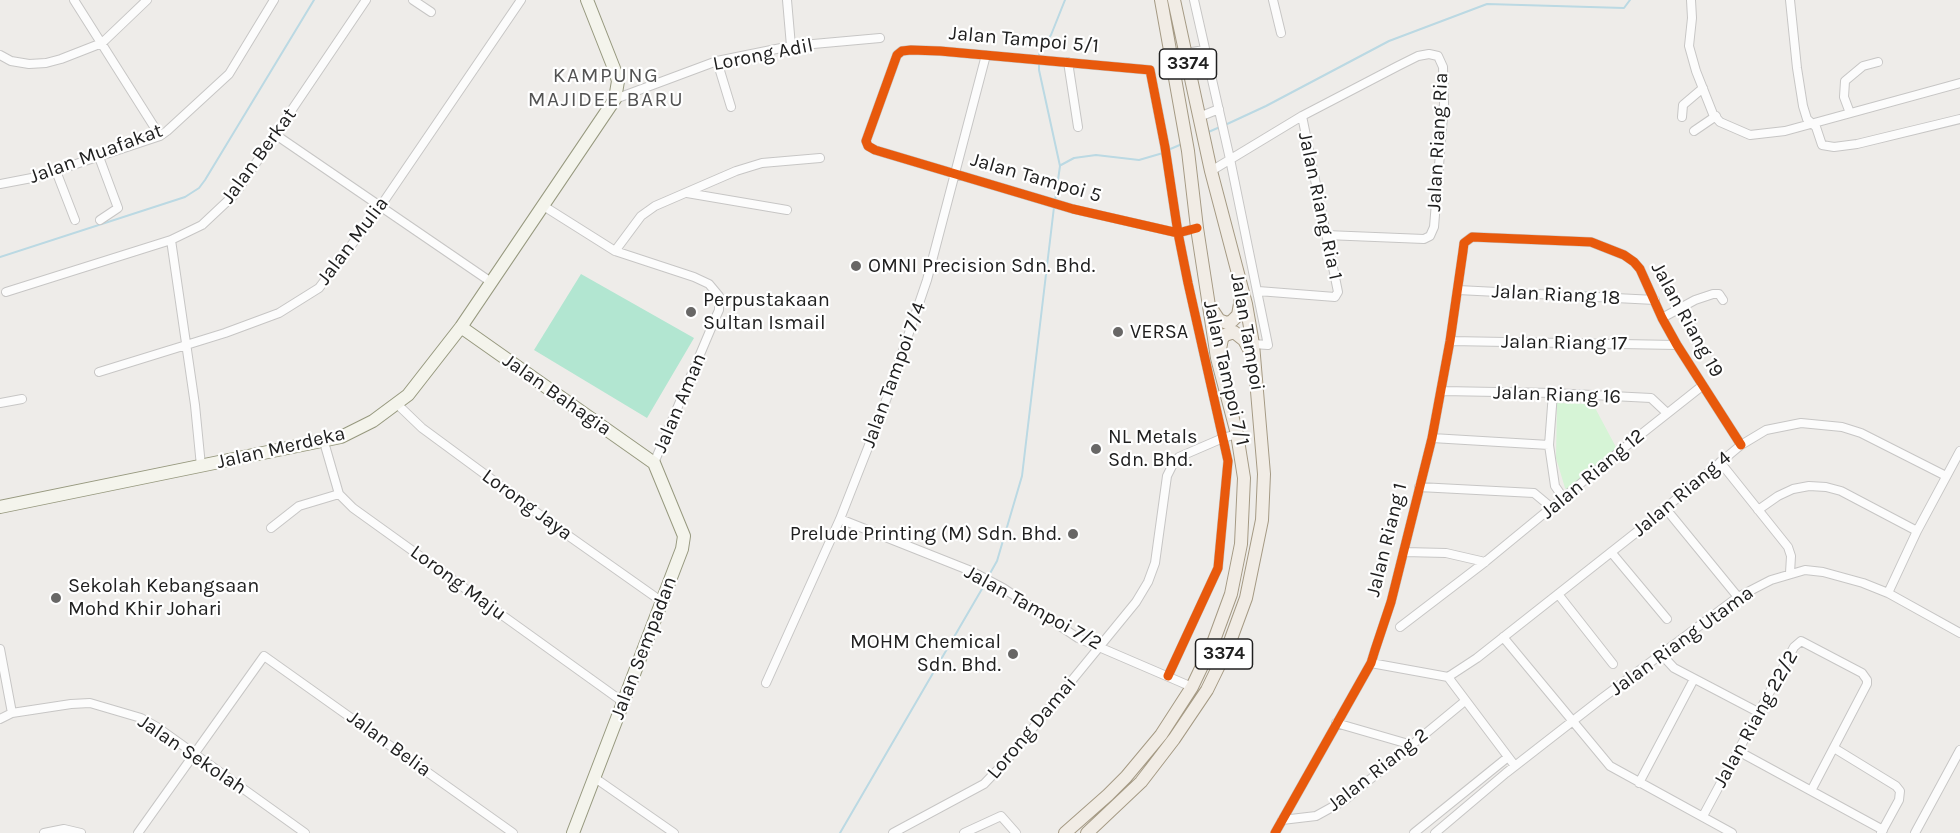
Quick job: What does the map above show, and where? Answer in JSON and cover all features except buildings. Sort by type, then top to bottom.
[{"type":"main road","name":"Jalan Tampoi","points":[[1065,833],[1126,777],[1161,735],[1192,687],[1213,644],[1231,594],[1241,544],[1244,478],[1237,434],[1219,370],[1207,300],[1188,151],[1161,0]]},
{"type":"main road","name":"Jalan Tampoi","points":[[1087,833],[1141,782],[1174,740],[1207,690],[1228,648],[1246,598],[1262,520],[1264,486],[1262,438],[1253,344],[1242,291],[1211,171],[1174,0]]},
{"type":"main road","points":[[1207,300],[1217,318],[1227,323],[1238,315],[1242,291]]},
{"type":"main road","points":[[1219,370],[1219,345],[1225,335],[1234,332],[1244,340],[1256,367]]},
{"type":"street","points":[[74,0],[160,136]]},
{"type":"street","points":[[0,55],[11,61],[30,64],[61,59],[102,43],[147,0]]},
{"type":"street","name":"Jalan Muafakat","points":[[0,184],[19,182],[56,171],[160,136],[213,91],[229,74],[274,0]]},
{"type":"street","name":"Jalan Berkat","points":[[6,292],[171,240],[202,225],[235,194],[366,0]]},
{"type":"street","points":[[413,0],[431,12]]},
{"type":"street","name":"Jalan Mulia","points":[[99,372],[187,345],[279,312],[304,298],[327,280],[380,207],[521,0]]},
{"type":"street","points":[[587,0],[618,81],[615,99]]},
{"type":"street","points":[[788,0],[791,46]]},
{"type":"street","points":[[1194,0],[1230,159],[1268,345],[1253,344]]},
{"type":"street","points":[[1273,0],[1281,33]]},
{"type":"street","points":[[1691,0],[1689,46],[1703,88],[1720,122],[1750,135],[1785,131],[1960,83]]},
{"type":"street","points":[[1790,0],[1800,91],[1807,119],[1816,127],[1822,145],[1834,147],[1857,144],[1960,119]]},
{"type":"street","name":"Lorong Adil","points":[[615,99],[717,61],[791,46],[880,38]]},
{"type":"street","points":[[1185,53],[1205,50]]},
{"type":"street","name":"Jalan Tampoi 5/1","points":[[868,146],[866,141],[897,55],[902,51],[986,55],[1150,70]]},
{"type":"street","name":"Jalan Riang Ria","points":[[1211,171],[1302,116],[1418,56],[1429,54],[1440,58],[1443,66],[1444,104],[1434,227],[1430,236],[1424,239],[1326,235]]},
{"type":"street","name":"Jalan Tampoi 7/4","points":[[766,683],[840,519],[914,322],[936,250],[986,55]]},
{"type":"street","points":[[717,61],[731,107]]},
{"type":"street","points":[[1066,62],[1078,127]]},
{"type":"street","points":[[1850,113],[1844,97],[1845,81],[1863,66],[1878,62]]},
{"type":"street","name":"Jalan Tampoi 7/1","points":[[1150,70],[1191,300],[1228,461],[1218,568],[1168,676]]},
{"type":"street","points":[[1682,117],[1683,105],[1703,88]]},
{"type":"street","name":"Jalan Merdeka","points":[[0,507],[324,441],[355,432],[397,404],[419,383],[461,327],[615,99]]},
{"type":"street","points":[[1201,123],[1219,109]]},
{"type":"street","name":"Jalan Riang Ria 1","points":[[1258,291],[1337,295],[1338,292],[1302,116]]},
{"type":"street","points":[[1694,131],[1716,116]]},
{"type":"street","points":[[276,135],[490,282]]},
{"type":"street","name":"Jalan Tampoi 5","points":[[868,146],[1063,206],[1178,232],[1197,228]]},
{"type":"street","points":[[99,157],[118,208],[100,220]]},
{"type":"street","points":[[615,251],[641,216],[655,206],[736,171],[762,164],[820,159]]},
{"type":"street","points":[[56,171],[75,219]]},
{"type":"street","points":[[686,193],[787,210]]},
{"type":"street","name":"Jalan Aman","points":[[542,205],[615,251],[702,280],[716,290],[720,301],[715,319],[654,463]]},
{"type":"street","name":"Jalan Riang 1","points":[[1275,833],[1371,663],[1404,552],[1432,438],[1442,392],[1464,243],[1472,237]]},
{"type":"street","name":"Jalan Riang 19","points":[[1472,237],[1591,242],[1624,255],[1634,262],[1640,269],[1677,345],[1741,445]]},
{"type":"street","points":[[171,240],[187,345],[201,466]]},
{"type":"street","name":"Jalan Riang 18","points":[[1458,290],[1655,300]]},
{"type":"street","points":[[1662,318],[1695,300],[1713,294],[1719,294],[1723,300]]},
{"type":"street","points":[[1191,300],[1207,300]]},
{"type":"street","name":"Jalan Bahagia","points":[[461,327],[654,463]]},
{"type":"street","name":"Jalan Riang 17","points":[[1450,340],[1677,345]]},
{"type":"street","name":"Jalan Riang 12","points":[[1400,627],[1485,562],[1702,387]]},
{"type":"street","name":"Jalan Riang 16","points":[[1442,392],[1553,393],[1651,398],[1667,413]]},
{"type":"street","points":[[1553,393],[1549,445],[1555,486],[1564,499]]},
{"type":"street","points":[[0,403],[22,399]]},
{"type":"street","name":"Lorong Jaya","points":[[397,404],[422,428],[661,601]]},
{"type":"street","name":"Jalan Riang 4","points":[[1448,677],[1455,674],[1558,594],[1741,445],[1766,430],[1801,423],[1822,424],[1861,433],[1946,476]]},
{"type":"street","points":[[1223,438],[1237,434]]},
{"type":"street","name":"Lorong Damai","points":[[893,833],[984,784],[1006,761],[1136,602],[1148,582],[1155,563],[1167,476],[1174,462],[1179,457],[1223,438]]},
{"type":"street","points":[[1432,438],[1549,445]]},
{"type":"street","points":[[271,528],[299,506],[339,494],[324,441]]},
{"type":"street","points":[[1888,593],[1917,531],[1960,451]]},
{"type":"street","points":[[1720,462],[1790,552],[1790,573]]},
{"type":"street","name":"Jalan Sempadan","points":[[573,833],[682,549],[684,536],[654,463]]},
{"type":"street","points":[[1758,510],[1793,489],[1809,486],[1826,487],[1841,491],[1917,531]]},
{"type":"street","points":[[1419,487],[1534,493],[1552,508]]},
{"type":"street","name":"Lorong Maju","points":[[339,494],[353,508],[623,702]]},
{"type":"street","points":[[1666,508],[1738,597]]},
{"type":"street","name":"Jalan Tampoi 7/2","points":[[840,519],[971,571],[1003,588],[1078,638],[1192,687]]},
{"type":"street","points":[[1404,552],[1446,553],[1485,562]]},
{"type":"street","points":[[1611,552],[1667,619]]},
{"type":"street","name":"Jalan Riang Utama","points":[[1435,833],[1515,766],[1738,597],[1790,573],[1805,570],[1823,572],[1863,583],[1888,593],[1960,633]]},
{"type":"street","points":[[1558,594],[1613,664]]},
{"type":"street","points":[[1503,637],[1610,766],[1732,833]]},
{"type":"street","name":"Jalan Riang 22/2","points":[[1702,816],[1794,647],[1801,641],[1862,673],[1867,680],[1867,684],[1812,789]]},
{"type":"street","points":[[0,649],[12,713]]},
{"type":"street","points":[[1661,654],[1674,668],[1758,712]]},
{"type":"street","name":"Jalan Belia","points":[[195,754],[264,656],[513,833]]},
{"type":"street","points":[[1371,663],[1448,677],[1515,766]]},
{"type":"street","points":[[1639,783],[1694,679]]},
{"type":"street","name":"Jalan Riang 2","points":[[1282,820],[1316,816],[1345,800],[1465,701]]},
{"type":"street","name":"Jalan Sekolah","points":[[0,719],[12,713],[90,703],[141,718],[158,727],[305,833]]},
{"type":"street","points":[[1336,723],[1412,745]]},
{"type":"street","points":[[1738,751],[1812,789],[1882,831],[1899,800],[1900,791],[1896,786],[1834,748]]},
{"type":"street","points":[[1915,833],[1960,750]]},
{"type":"street","points":[[138,833],[195,754]]},
{"type":"street","points":[[1414,833],[1508,757]]},
{"type":"street","points":[[594,778],[674,833]]},
{"type":"street","points":[[1437,815],[1445,825]]},
{"type":"street","points":[[964,833],[1001,816],[1016,833]]},
{"type":"street","points":[[44,833],[64,829],[81,833]]},
{"type":"green space","points":[[581,274],[694,338],[647,418],[534,350]]},
{"type":"green space","points":[[1557,403],[1593,404],[1617,449],[1567,490],[1556,458]]},
{"type":"waterway","points":[[0,257],[185,197],[199,188],[314,0]]},
{"type":"waterway","points":[[1039,57],[1039,51],[1051,35],[1065,0]]},
{"type":"waterway","points":[[1225,125],[1389,41],[1487,4],[1624,8],[1630,0]]},
{"type":"waterway","points":[[1039,62],[1060,166],[1055,201]]},
{"type":"waterway","points":[[1206,133],[1220,127]]},
{"type":"waterway","points":[[1168,150],[1182,144]]},
{"type":"waterway","points":[[1061,165],[1074,158],[1096,155],[1139,160],[1163,153]]},
{"type":"waterway","points":[[988,577],[997,561],[1022,476],[1054,207]]},
{"type":"waterway","points":[[840,833],[986,582]]},
{"type":"cycle path","points":[[1168,676],[1218,568],[1228,461],[1178,233],[1150,70],[940,51],[911,50],[902,51],[897,55],[866,141],[868,146],[1073,209],[1178,233],[1197,228]]},
{"type":"cycle path","points":[[1275,833],[1371,663],[1391,602],[1432,438],[1450,341],[1464,243],[1472,237],[1591,242],[1624,255],[1634,262],[1640,269],[1677,345],[1741,445]]},
{"type":"place","name":"OMNI Precision Sdn. Bhd.","points":[[856,266]]},
{"type":"place","name":"Perpustakaan Sultan Ismail","points":[[691,312]]},
{"type":"place","name":"VERSA","points":[[1118,332]]},
{"type":"place","name":"NL Metals Sdn. Bhd.","points":[[1096,449]]},
{"type":"place","name":"Prelude Printing (M) Sdn. Bhd.","points":[[1073,534]]},
{"type":"place","name":"Sekolah Kebangsaan Mohd Khir Johari","points":[[56,598]]},
{"type":"place","name":"MOHM Chemical Sdn. Bhd.","points":[[1013,654]]},
{"type":"district","name":"KAMPUNG MAJIDEE BARU","points":[[606,88]]}]
